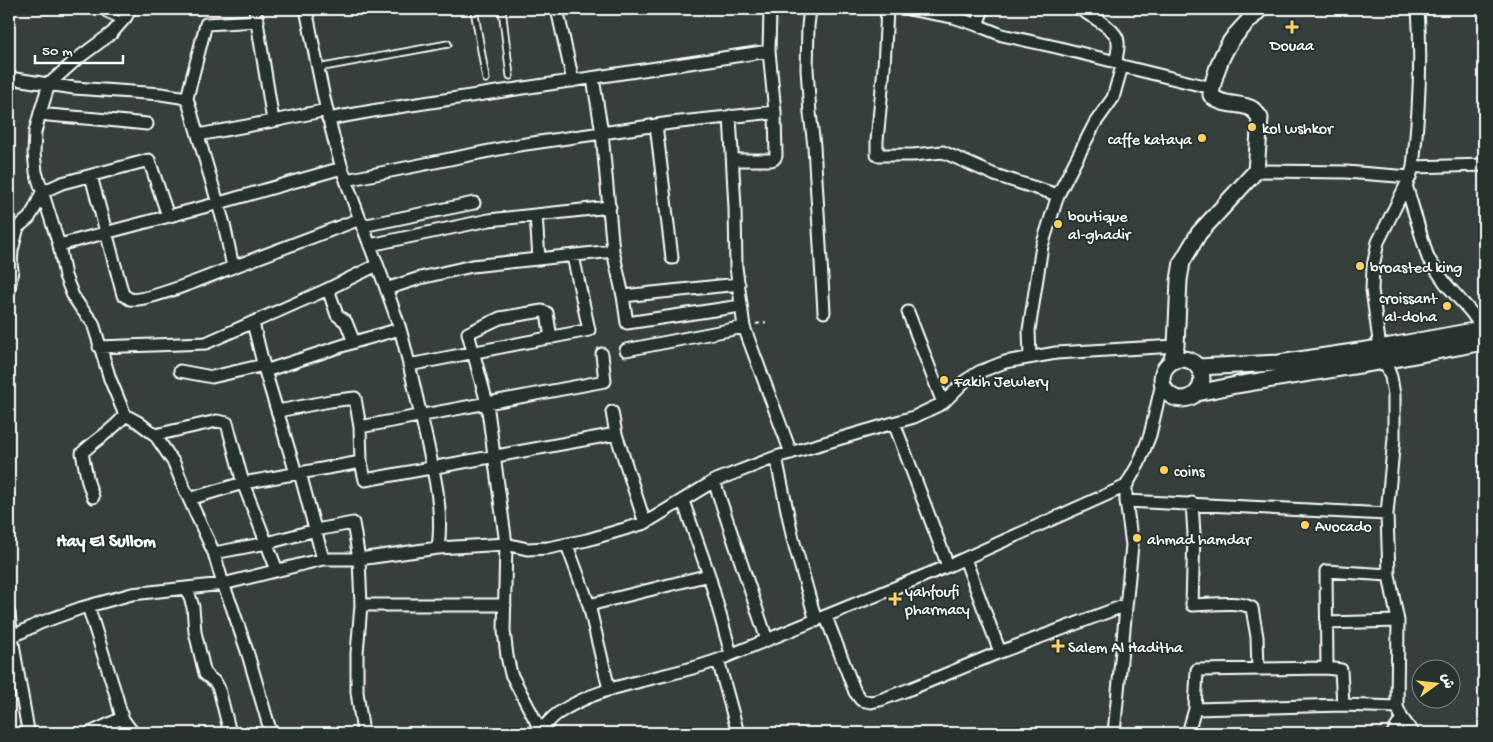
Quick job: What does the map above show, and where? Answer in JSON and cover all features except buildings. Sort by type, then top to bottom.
[{"type":"street","points":[[130,9],[112,33],[77,59],[49,84],[36,132],[34,153],[36,172],[59,245],[65,276],[73,296],[93,324],[110,379],[125,415],[155,435],[174,463],[214,553],[271,733]]},
{"type":"street","points":[[256,9],[273,121]]},
{"type":"street","points":[[306,9],[328,115],[342,168],[400,330],[409,365],[433,467],[438,498],[440,534],[438,548]]},
{"type":"street","points":[[557,9],[573,81]]},
{"type":"street","points":[[733,160],[774,159],[776,154],[775,112],[769,51],[770,9]]},
{"type":"street","points":[[810,9],[807,69],[814,146],[824,312]]},
{"type":"street","points":[[887,9],[884,67],[878,117],[877,155],[913,155],[943,152],[995,175],[1058,195]]},
{"type":"street","points":[[909,9],[953,18],[1002,34],[1056,46],[1212,88]]},
{"type":"street","points":[[977,25],[983,9]]},
{"type":"street","points":[[1030,357],[1029,330],[1042,246],[1058,195],[1095,123],[1113,98],[1119,64],[1117,37],[1110,29],[1080,9]]},
{"type":"street","points":[[1171,362],[1176,346],[1179,280],[1182,262],[1199,232],[1256,171],[1260,118],[1251,108],[1228,104],[1214,99],[1211,95],[1219,65],[1230,42],[1260,9]]},
{"type":"street","points":[[1197,393],[1202,382],[1202,375],[1198,367],[1190,361],[1177,359],[1171,362],[1163,371],[1162,383],[1168,394],[1179,400],[1186,399],[1197,393],[1382,354],[1484,329],[1446,284],[1428,258],[1412,207],[1410,176],[1420,98],[1418,9]]},
{"type":"street","points":[[233,268],[219,203],[187,98],[206,24],[258,21]]},
{"type":"street","points":[[198,135],[273,121],[378,110],[769,51]]},
{"type":"street","points":[[9,78],[74,88],[161,94],[187,98]]},
{"type":"street","points":[[594,78],[602,133],[613,251],[627,322],[741,306]]},
{"type":"street","points":[[346,180],[519,145],[656,125],[775,112]]},
{"type":"street","points":[[40,113],[147,124]]},
{"type":"street","points":[[730,116],[736,267],[744,327],[791,453]]},
{"type":"street","points":[[656,125],[672,258]]},
{"type":"street","points":[[9,290],[12,270],[10,262],[18,227],[29,218],[42,192],[62,183],[149,160],[168,216]]},
{"type":"street","points":[[1256,171],[1346,172],[1410,176],[1484,165]]},
{"type":"street","points":[[59,245],[342,168]]},
{"type":"street","points":[[91,176],[124,295],[131,299],[148,297],[171,290],[361,222],[474,203]]},
{"type":"street","points":[[1410,176],[1378,242],[1373,267],[1372,290],[1382,354],[1391,377],[1394,395],[1394,438],[1387,514],[1389,575],[1398,621],[1397,707],[1402,718],[1413,733]]},
{"type":"street","points":[[370,245],[489,220],[610,207]]},
{"type":"street","points":[[536,215],[540,259]]},
{"type":"street","points":[[386,289],[448,271],[489,264],[613,251]]},
{"type":"street","points":[[409,365],[589,330],[573,256]]},
{"type":"street","points":[[99,347],[202,344],[216,340],[328,290],[377,265]]},
{"type":"street","points":[[623,296],[739,284]]},
{"type":"street","points":[[328,290],[336,315],[346,322],[354,342]]},
{"type":"street","points":[[551,338],[547,313],[542,311],[509,315],[488,322],[468,333],[487,403],[506,544],[504,631],[507,656],[511,674],[540,732],[556,714],[610,689],[699,667],[718,660],[948,566],[1126,486]]},
{"type":"street","points":[[908,312],[943,402]]},
{"type":"street","points":[[253,323],[278,411],[316,530],[323,559]]},
{"type":"street","points":[[626,350],[744,327]]},
{"type":"street","points":[[180,371],[212,377],[265,368],[400,330]]},
{"type":"street","points":[[1198,367],[1279,363],[1382,354],[1484,342]]},
{"type":"street","points":[[10,638],[40,623],[88,606],[132,594],[223,584],[323,559],[359,559],[438,548],[506,544],[527,549],[567,545],[645,523],[714,481],[776,457],[914,417],[943,402],[965,381],[980,372],[1005,362],[1056,354],[1176,346]]},
{"type":"street","points":[[360,427],[605,381],[602,354]]},
{"type":"street","points":[[1114,733],[1132,545],[1126,501],[1126,486],[1139,463],[1150,435],[1162,383]]},
{"type":"street","points":[[278,411],[355,398],[360,427],[361,462],[365,480],[616,434]]},
{"type":"street","points":[[612,412],[616,434],[645,523]]},
{"type":"street","points":[[93,497],[82,453],[119,423],[125,415]]},
{"type":"street","points":[[155,435],[217,421],[227,423],[243,483],[277,570]]},
{"type":"street","points":[[894,423],[948,566]]},
{"type":"street","points":[[776,457],[793,539],[821,619],[855,692],[861,700],[871,702],[910,689],[1000,652],[1126,605]]},
{"type":"street","points":[[189,499],[243,483],[361,462]]},
{"type":"street","points":[[714,481],[766,640]]},
{"type":"street","points":[[683,501],[709,575],[731,654]]},
{"type":"street","points":[[1126,501],[1387,514]]},
{"type":"street","points":[[1192,503],[1194,534],[1192,605],[1238,604],[1247,605],[1252,608],[1257,637],[1258,669]]},
{"type":"street","points":[[214,553],[353,523],[359,559],[360,605],[357,692],[363,733]]},
{"type":"street","points":[[567,545],[588,605],[610,689]]},
{"type":"street","points":[[965,558],[1000,652]]},
{"type":"street","points":[[1327,668],[1326,571],[1389,575]]},
{"type":"street","points":[[588,605],[709,575]]},
{"type":"street","points":[[187,588],[193,607],[195,632],[205,674],[220,688],[230,733]]},
{"type":"street","points":[[360,605],[504,605]]},
{"type":"street","points":[[88,606],[122,718],[133,733]]},
{"type":"street","points":[[9,613],[10,638],[28,731]]},
{"type":"street","points":[[1326,623],[1398,621]]},
{"type":"street","points":[[718,660],[738,733]]},
{"type":"street","points":[[1188,733],[1195,709],[1197,670],[1327,668],[1341,670],[1343,705]]},
{"type":"street","points":[[1195,709],[1343,705],[1397,707]]},
{"type":"street","points":[[90,733],[122,718]]},
{"type":"street","points":[[1393,733],[1402,718]]},
{"type":"lane","points":[[104,9],[106,14],[122,21]]},
{"type":"lane","points":[[474,9],[486,79]]},
{"type":"lane","points":[[502,9],[510,76]]},
{"type":"lane","points":[[318,68],[448,44]]},
{"type":"place","name":"Douaa","points":[[1292,27]]},
{"type":"place","name":"kol wshkor","points":[[1252,127]]},
{"type":"place","name":"caffe kataya","points":[[1202,138]]},
{"type":"place","name":"boutique al-ghadir","points":[[1058,224]]},
{"type":"place","name":"broasted king","points":[[1360,266]]},
{"type":"place","name":"croissant al-doha","points":[[1447,306]]},
{"type":"place","name":"Fakih Jewlery","points":[[944,380]]},
{"type":"place","name":"coins","points":[[1164,470]]},
{"type":"place","name":"Avocado","points":[[1305,525]]},
{"type":"place","name":"ahmad hamdar","points":[[1137,538]]},
{"type":"place","name":"yahfoufi pharmacy","points":[[895,599]]},
{"type":"place","name":"Salem Al Haditha","points":[[1058,646]]},
{"type":"district","name":"Hay El Sullom","points":[[106,540]]}]
